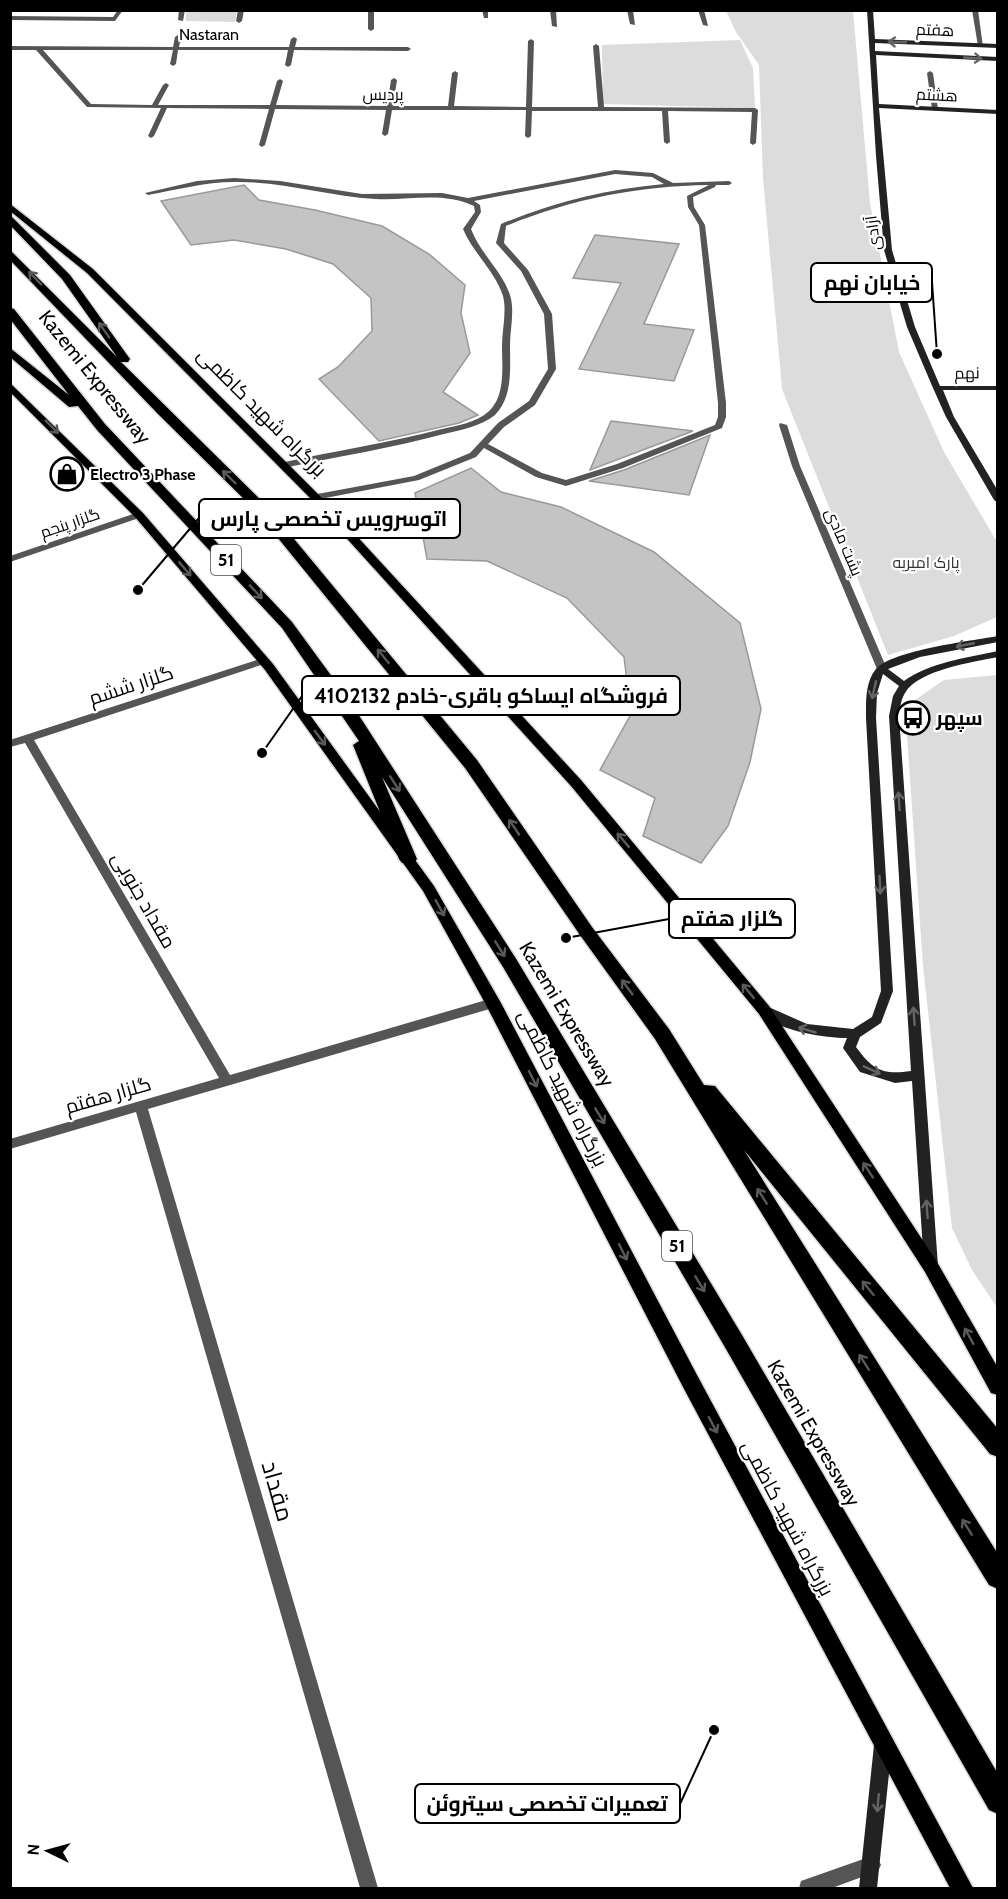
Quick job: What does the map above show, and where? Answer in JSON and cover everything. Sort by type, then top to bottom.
[{"type":"highway","points":[[10,218],[66,277],[162,411]]},
{"type":"highway","name":"Kazemi Expressway","points":[[10,253],[162,411],[261,508],[471,764],[586,931],[662,1034],[998,1577]]},
{"type":"highway","name":"Kazemi Expressway","points":[[10,311],[101,427],[287,625],[341,699],[515,973],[734,1342],[998,1801]]},
{"type":"highway","points":[[10,351],[101,427]]},
{"type":"highway","points":[[341,699],[408,859]]},
{"type":"highway","points":[[662,1034],[998,1447]]},
{"type":"main road","name":"بزرگراه شهید کاظمی","points":[[10,206],[90,271],[315,497],[576,783],[764,1010],[931,1267],[998,1388]]},
{"type":"main road","name":"بزرگراه شهید کاظمی","points":[[10,386],[139,515],[263,660],[429,889],[493,1003],[883,1745],[962,1888]]},
{"type":"street","points":[[20,18],[25,10]]},
{"type":"street","points":[[10,18],[115,19],[121,10]]},
{"type":"street","points":[[181,20],[182,10]]},
{"type":"street","points":[[239,21],[241,10]]},
{"type":"street","points":[[371,10],[371,29]]},
{"type":"street","points":[[552,10],[555,26]]},
{"type":"street","points":[[630,10],[633,24]]},
{"type":"street","points":[[701,10],[706,25]]},
{"type":"street","name":"آزادی","points":[[870,10],[888,250],[911,327],[937,388],[950,417],[998,500]]},
{"type":"street","points":[[975,10],[981,46]]},
{"type":"street","points":[[173,64],[178,37]]},
{"type":"street","points":[[407,58],[409,38]]},
{"type":"street","points":[[288,65],[294,39]]},
{"type":"street","points":[[10,41],[14,48]]},
{"type":"street","points":[[528,136],[531,41]]},
{"type":"street","name":"هفتم","points":[[872,41],[998,46]]},
{"type":"street","name":"Nastaran","points":[[14,48],[79,44],[176,48],[408,49]]},
{"type":"street","points":[[596,45],[600,109]]},
{"type":"street","name":"پردیس","points":[[37,47],[88,105],[755,110],[753,143]]},
{"type":"street","name":"هفتم","points":[[873,53],[998,59]]},
{"type":"street","points":[[451,108],[455,72]]},
{"type":"street","points":[[930,73],[935,109]]},
{"type":"street","points":[[385,134],[394,80]]},
{"type":"street","points":[[262,146],[280,81]]},
{"type":"street","points":[[154,106],[166,85]]},
{"type":"street","points":[[151,136],[165,106]]},
{"type":"street","name":"هشتم","points":[[876,106],[998,112]]},
{"type":"street","points":[[665,110],[667,142]]},
{"type":"street","points":[[469,200],[615,172],[653,175],[671,184]]},
{"type":"street","points":[[148,193],[216,180],[248,180],[363,195],[448,196],[469,200],[477,205],[478,212],[467,229],[471,241],[494,268],[507,297],[506,388],[492,414],[484,420],[440,432],[283,465]]},
{"type":"street","points":[[315,497],[417,478],[473,455],[483,444],[501,425],[532,403],[552,369],[548,314],[524,270],[500,243],[503,225],[536,210],[607,191],[671,184],[729,183],[705,188],[690,196],[691,207],[702,225],[722,403],[722,417],[719,426],[620,466],[566,483],[539,475],[483,444]]},
{"type":"street","name":"نهم","points":[[937,388],[998,388]]},
{"type":"street","name":"پشت مادی","points":[[783,425],[796,466],[882,669]]},
{"type":"street","name":"گلزار پنجم","points":[[10,559],[139,515]]},
{"type":"street","points":[[764,1010],[790,1025],[820,1034],[855,1034],[877,1020],[887,990],[871,718],[872,689],[882,669],[904,658],[997,638]]},
{"type":"street","points":[[931,1267],[894,716],[899,692],[916,677],[956,663],[998,657]]},
{"type":"street","name":"گلزار ششم","points":[[10,744],[263,660]]},
{"type":"street","points":[[882,669],[906,686]]},
{"type":"street","name":"مقداد جنوبی","points":[[28,738],[226,1081]]},
{"type":"street","name":"گلزار هفتم","points":[[10,1144],[493,1003]]},
{"type":"street","points":[[855,1034],[849,1048],[865,1069],[895,1078],[917,1075]]},
{"type":"street","name":"مقداد","points":[[141,1106],[369,1888]]},
{"type":"street","points":[[868,1888],[883,1745]]},
{"type":"street","points":[[808,1888],[872,1865]]},
{"type":"green space","points":[[186,11],[237,11],[235,22],[186,21]]},
{"type":"green space","name":"پارک امیریه","points":[[726,11],[853,11],[870,203],[899,352],[944,452],[997,542],[997,617],[954,636],[888,655],[782,389],[763,178],[759,65],[736,32]]},
{"type":"green space","points":[[740,40],[753,68],[755,108],[603,104],[602,45]]},
{"type":"green space","points":[[997,675],[998,1305],[996,1306],[972,1270],[952,1228],[923,966],[905,707],[944,680]]},
{"type":"building","points":[[244,185],[259,200],[382,226],[429,254],[465,285],[461,313],[470,353],[443,392],[478,415],[459,423],[379,441],[319,379],[338,367],[372,331],[371,298],[333,264],[286,249],[234,240],[191,245],[161,201]]},
{"type":"building","points":[[595,235],[679,244],[644,324],[694,330],[674,381],[579,369],[621,283],[573,278]]},
{"type":"building","points":[[611,421],[693,431],[590,470]]},
{"type":"building","points":[[710,435],[689,495],[589,481],[624,470]]},
{"type":"building","points":[[471,468],[501,492],[561,507],[654,552],[740,623],[761,709],[750,762],[728,826],[701,863],[643,836],[655,798],[600,770],[631,714],[624,657],[567,598],[487,561],[427,559],[415,493]]},
{"type":"place","name":"خیابان نهم","points":[[937,354]]},
{"type":"place","name":"Electro 3 Phase","points":[[67,474]]},
{"type":"place","name":"اتوسرویس تخصصی پارس","points":[[138,590]]},
{"type":"place","name":"سپهر","points":[[913,718]]},
{"type":"place","name":"فروشگاه ایساکو باقری-خادم 4102132","points":[[262,753]]},
{"type":"place","name":"گلزار هفتم","points":[[566,938]]},
{"type":"place","name":"تعمیرات تخصصی سیتروئن","points":[[714,1730]]}]
